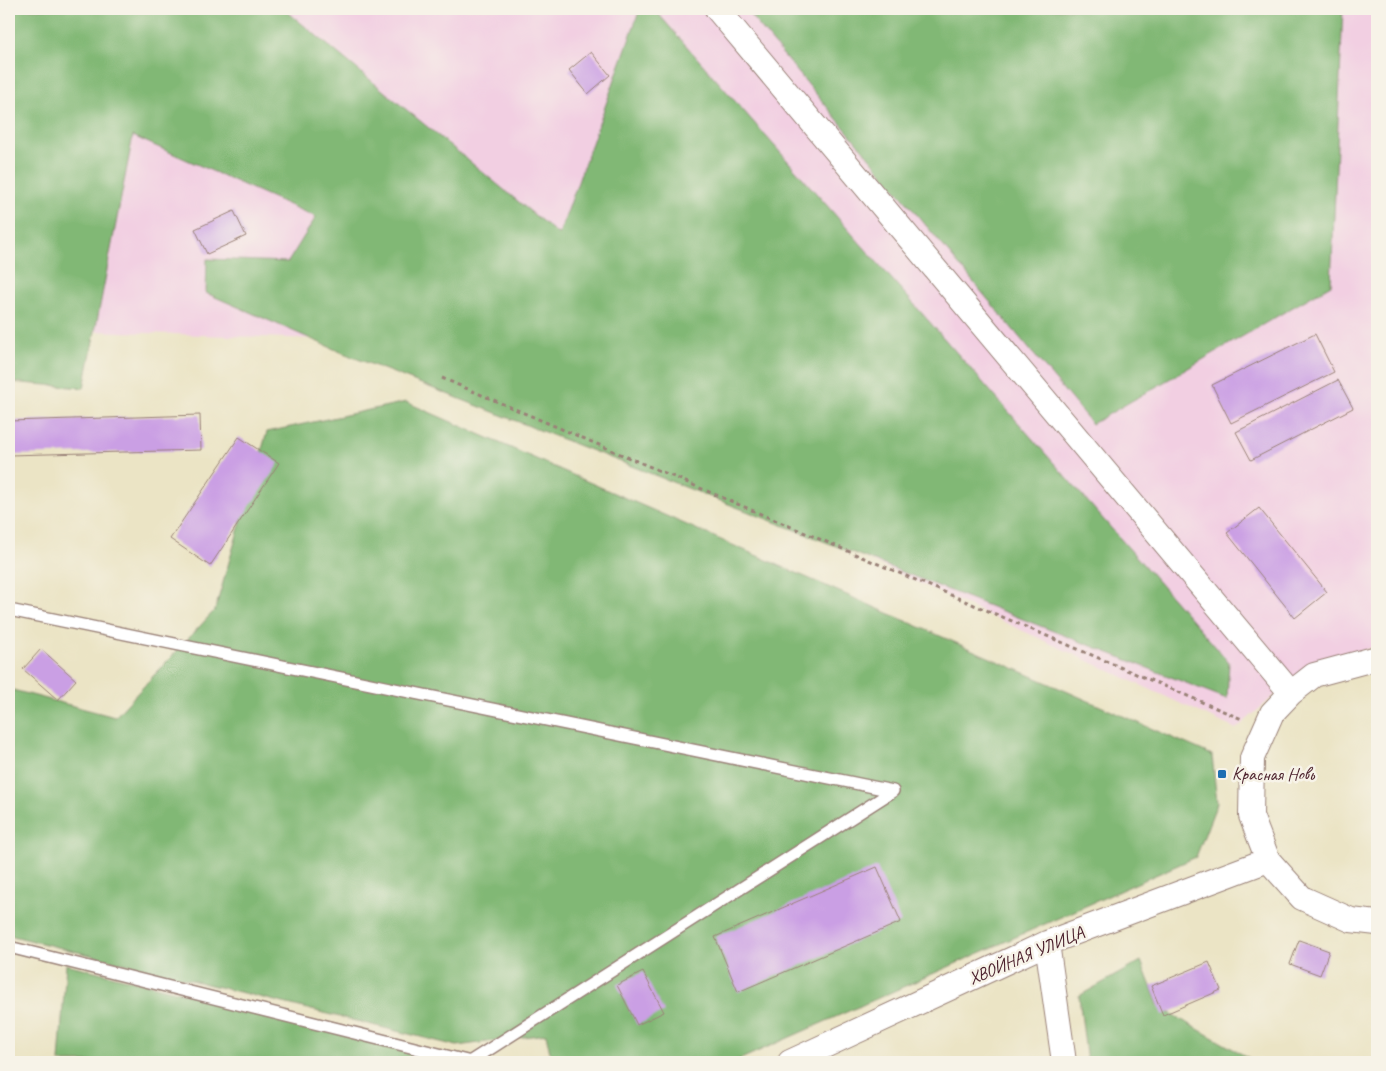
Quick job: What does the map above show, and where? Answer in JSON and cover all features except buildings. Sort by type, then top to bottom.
[{"type":"street","points":[[717,9],[1290,693]]},
{"type":"street","points":[[1377,658],[1314,675],[1290,693],[1272,713],[1252,758],[1251,816],[1268,860],[1302,898],[1351,920],[1377,923]]},
{"type":"street","name":"ХВОЙНАЯ УЛИЦА","points":[[790,1062],[1046,943],[1268,860]]},
{"type":"street","points":[[1046,943],[1064,1062]]},
{"type":"lane","points":[[9,610],[893,792],[471,1061],[9,947]]},
{"type":"path","points":[[442,378],[1265,729]]},
{"type":"shaded area","points":[[9,9],[1377,9],[1377,646],[1306,668],[1236,729],[396,342],[9,328]]},
{"type":"green space","points":[[9,9],[284,9],[559,235],[640,9],[654,9],[1229,662],[1227,699],[350,356],[206,293],[207,259],[288,262],[316,217],[133,136],[84,388],[9,382]]},
{"type":"green space","points":[[745,9],[1343,9],[1331,285],[1092,424]]},
{"type":"green space","points":[[406,402],[1212,755],[1217,803],[1196,857],[734,1062],[552,1062],[546,1034],[457,1046],[9,935],[9,689],[115,717],[215,610],[267,432]]},
{"type":"green space","points":[[1141,961],[1159,1007],[1256,1062],[1087,1062],[1079,996]]},
{"type":"green space","points":[[66,964],[440,1056],[442,1062],[59,1062]]},
{"type":"place","name":"Красная Новь","points":[[1222,774]]}]
